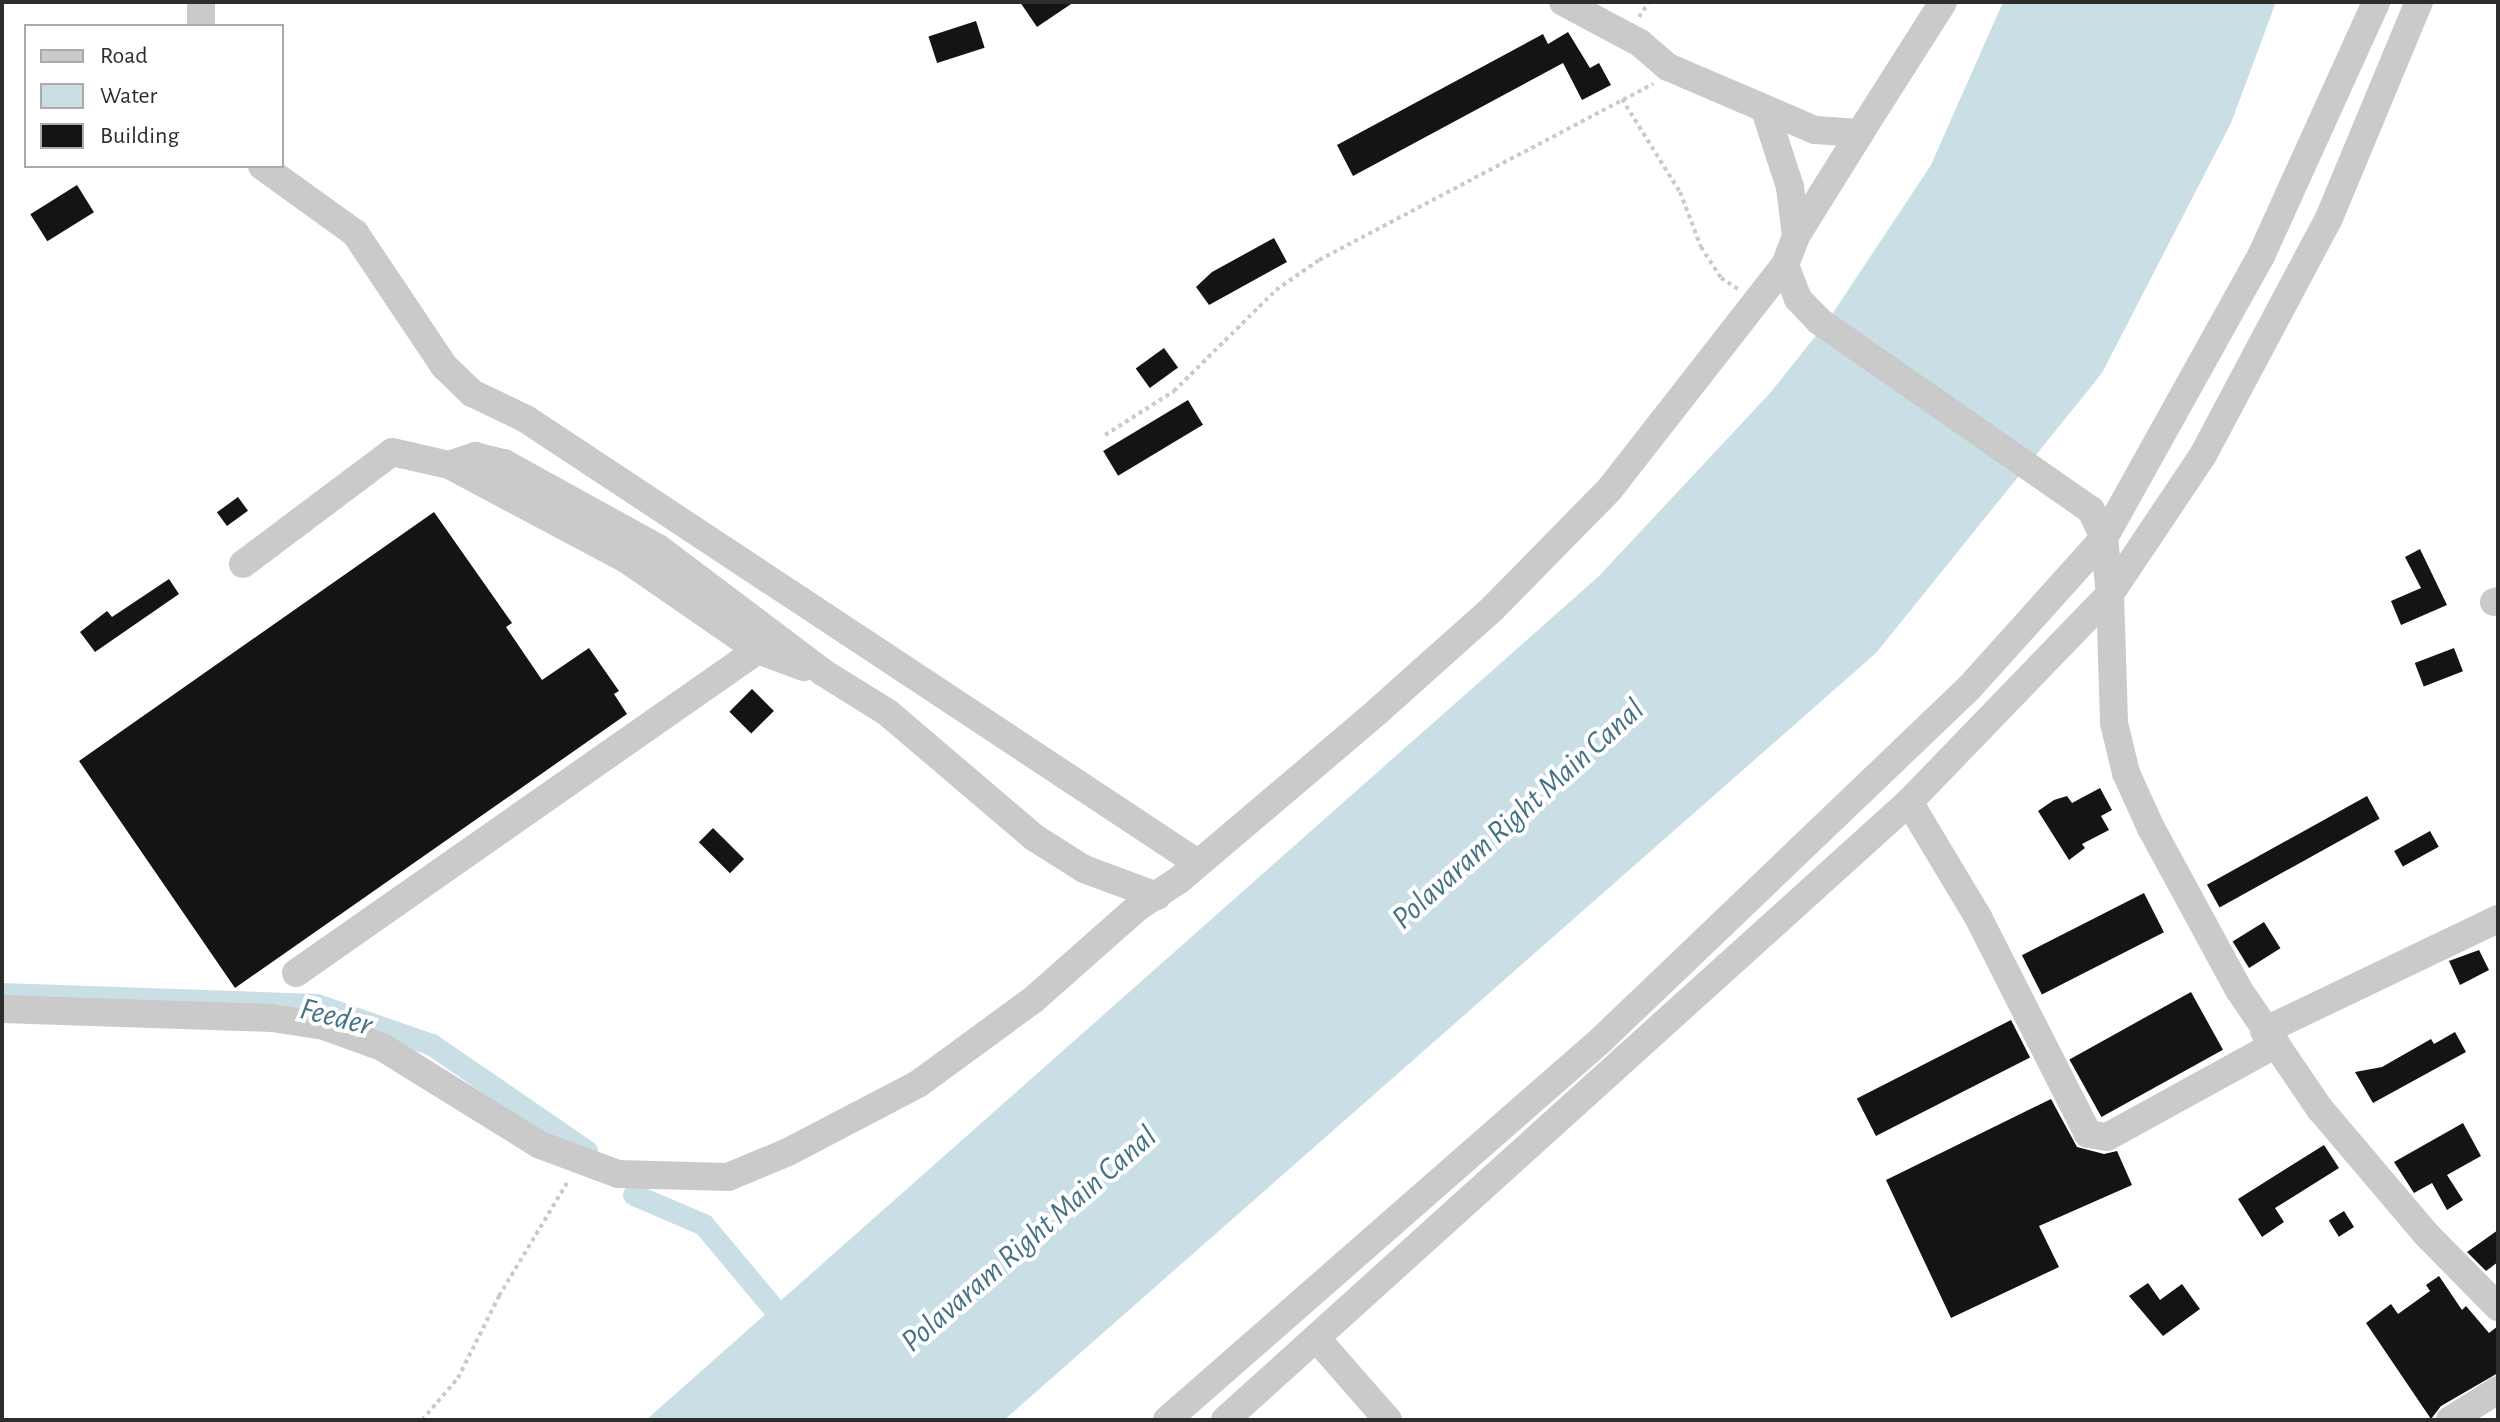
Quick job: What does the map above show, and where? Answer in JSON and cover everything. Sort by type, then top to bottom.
[{"type":"street","points":[[201,2],[201,24]]},
{"type":"street","points":[[1563,2],[1640,43],[1668,67],[1765,110],[1815,130],[1860,133]]},
{"type":"street","points":[[2,1009],[272,1018],[324,1026],[382,1047],[540,1145],[618,1174],[728,1177],[788,1152],[918,1084],[1034,999],[1493,608],[1609,490],[1785,265],[1796,236],[1943,2]]},
{"type":"street","points":[[1167,1420],[1601,1040],[1969,688],[2104,538],[2261,256],[2376,2]]},
{"type":"street","points":[[1225,1420],[1909,802],[2110,594],[2203,455],[2329,218],[2419,2]]},
{"type":"street","points":[[1765,110],[1790,187],[1796,236]]},
{"type":"street","points":[[265,168],[355,233],[444,366],[472,393],[526,419],[1196,862]]},
{"type":"street","points":[[1785,265],[1798,299],[1819,321],[2069,491],[2091,510],[2104,538],[2110,594],[2114,723],[2126,773],[2151,828],[2270,1038],[2320,1109],[2385,1187],[2498,1307]]},
{"type":"street","points":[[243,564],[392,452],[449,465],[475,456],[504,463],[658,548],[767,643],[824,673],[888,713],[1035,838],[1084,869],[1157,896]]},
{"type":"street","points":[[296,973],[767,643]]},
{"type":"street","points":[[1909,802],[1978,917],[2088,1134],[2107,1137],[2270,1038],[2498,919]]},
{"type":"street","points":[[1317,1339],[1388,1420]]},
{"type":"street","points":[[2450,1420],[2498,1390]]},
{"type":"path","points":[[1105,435],[1174,391],[1276,290],[1319,260],[1655,82],[1668,67]]},
{"type":"path","points":[[1622,99],[1680,192],[1701,247],[1721,278],[1756,302]]},
{"type":"path","points":[[422,1420],[458,1378],[499,1296],[579,1162]]},
{"type":"water","name":"Polavaram Right Main Canal","points":[[2003,2],[2276,2],[2231,123],[2102,373],[1876,653],[1004,1420],[646,1420],[1599,576],[1771,392],[1829,319],[1931,165]]},
{"type":"building","points":[[1020,2],[1074,2],[1037,27]]},
{"type":"building","points":[[976,21],[985,48],[937,63],[928,36]]},
{"type":"building","points":[[1568,32],[1590,68],[1599,63],[1611,85],[1582,100],[1563,63],[1353,176],[1337,145],[1543,34],[1548,44]]},
{"type":"building","points":[[77,185],[94,212],[47,241],[30,214]]},
{"type":"building","points":[[1274,238],[1287,262],[1209,305],[1196,287],[1212,272]]},
{"type":"building","points":[[1164,348],[1178,367],[1150,388],[1136,369]]},
{"type":"building","points":[[1188,400],[1203,425],[1118,476],[1103,451]]},
{"type":"building","points":[[238,497],[248,511],[227,526],[217,512]]},
{"type":"building","points":[[434,512],[512,623],[506,627],[542,680],[589,648],[619,691],[614,694],[627,714],[235,988],[79,761]]},
{"type":"building","points":[[2420,549],[2447,605],[2401,625],[2391,601],[2421,588],[2405,557]]},
{"type":"building","points":[[169,579],[179,594],[95,652],[80,632],[107,611],[112,617]]},
{"type":"building","points":[[2454,648],[2463,671],[2424,686],[2415,663]]},
{"type":"building","points":[[752,689],[774,711],[751,734],[729,712]]},
{"type":"building","points":[[2100,788],[2112,810],[2101,816],[2109,830],[2082,844],[2085,848],[2069,860],[2038,811],[2054,800],[2067,796],[2072,803]]},
{"type":"building","points":[[2367,796],[2380,819],[2220,907],[2207,885]]},
{"type":"building","points":[[713,828],[744,859],[730,873],[699,842]]},
{"type":"building","points":[[2430,831],[2439,847],[2403,867],[2394,851]]},
{"type":"building","points":[[2144,893],[2164,932],[2042,994],[2022,955]]},
{"type":"building","points":[[2264,922],[2280,948],[2249,968],[2233,942]]},
{"type":"building","points":[[2479,950],[2489,970],[2460,985],[2449,961]]},
{"type":"building","points":[[2191,992],[2223,1050],[2101,1117],[2069,1059]]},
{"type":"building","points":[[2011,1020],[2030,1057],[1876,1136],[1857,1099]]},
{"type":"building","points":[[2455,1032],[2466,1052],[2373,1103],[2355,1072],[2382,1067],[2431,1039],[2434,1044]]},
{"type":"building","points":[[2051,1099],[2077,1147],[2104,1154],[2117,1151],[2132,1185],[2039,1226],[2059,1267],[1951,1318],[1886,1180]]},
{"type":"building","points":[[2463,1123],[2481,1156],[2447,1175],[2463,1200],[2447,1210],[2432,1183],[2414,1193],[2394,1162]]},
{"type":"building","points":[[2324,1145],[2339,1168],[2275,1208],[2284,1222],[2262,1237],[2238,1199]]},
{"type":"building","points":[[2344,1211],[2354,1227],[2339,1237],[2329,1221]]},
{"type":"building","points":[[2498,1230],[2498,1262],[2486,1271],[2467,1252]]},
{"type":"building","points":[[2439,1276],[2462,1310],[2466,1306],[2489,1333],[2498,1326],[2498,1373],[2441,1406],[2431,1419],[2366,1323],[2391,1304],[2398,1314],[2430,1291],[2426,1285]]},
{"type":"building","points":[[2148,1283],[2160,1300],[2182,1284],[2200,1309],[2163,1336],[2129,1296]]},
{"type":"waterway","name":"Feeder","points":[[2,994],[317,1005],[432,1045],[587,1151]]},
{"type":"waterway","name":"Feeder","points":[[634,1195],[704,1225],[790,1328]]}]
